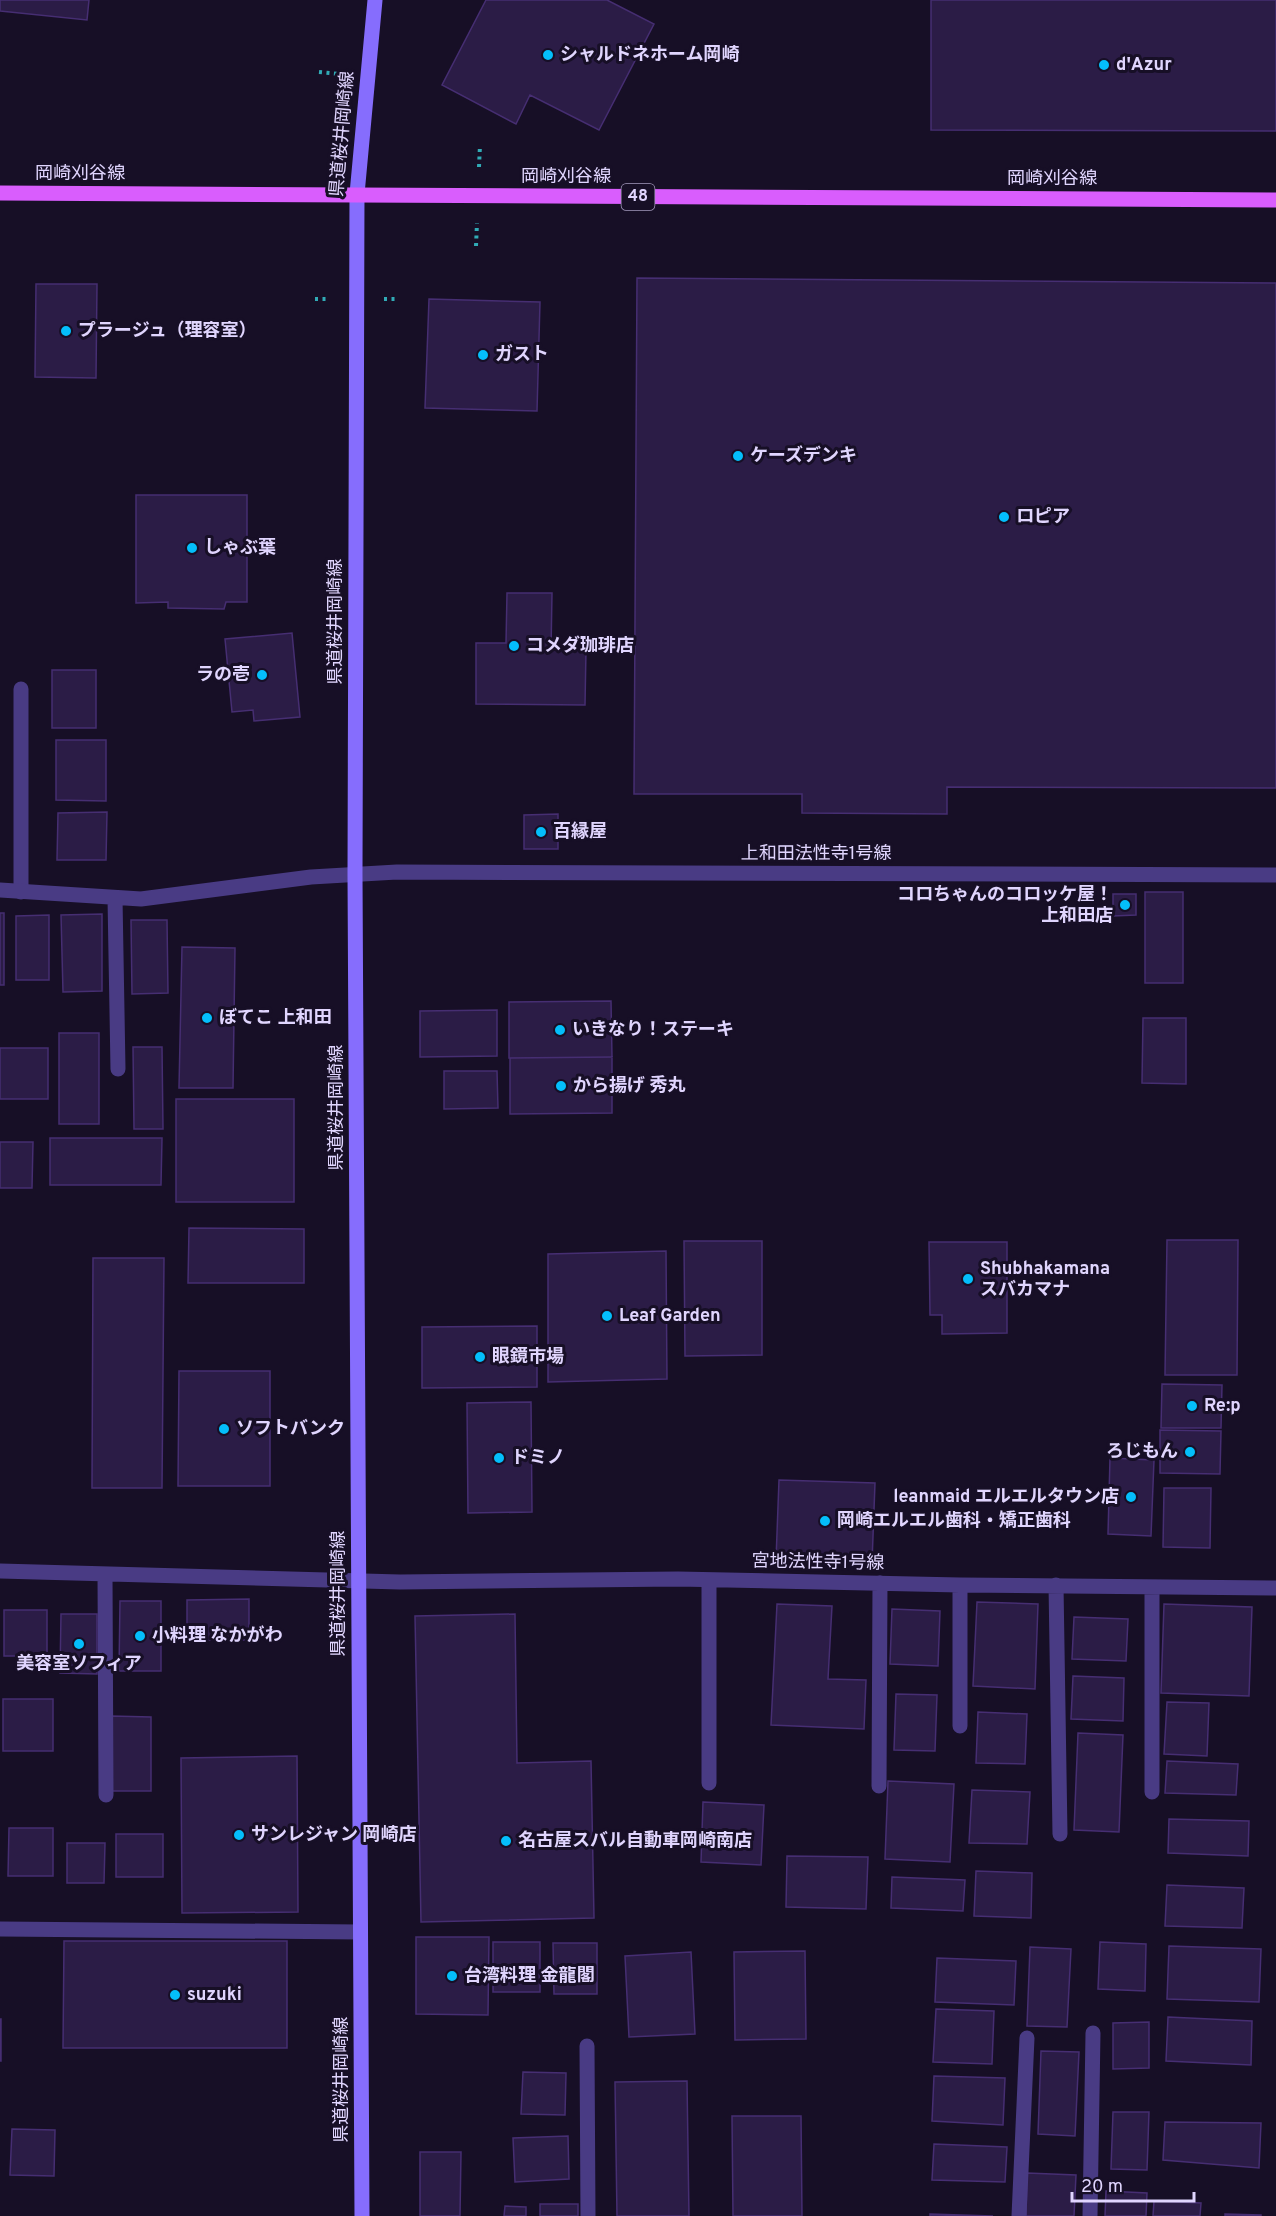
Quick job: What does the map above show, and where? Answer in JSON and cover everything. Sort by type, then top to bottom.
[{"type":"main road","name":"県道桜井岡崎線","points":[[362,2216],[355,874],[357,194],[375,0]]},
{"type":"main road","name":"岡崎刈谷線","points":[[0,193],[1276,200]]},
{"type":"street","points":[[21,689],[21,892]]},
{"type":"street","name":"上和田法性寺1号線","points":[[0,891],[141,899],[311,877],[397,872],[1276,875]]},
{"type":"street","points":[[115,898],[118,1069]]},
{"type":"street","name":"宮地法性寺1号線","points":[[0,1571],[358,1581],[709,1580],[1276,1588]]},
{"type":"street","points":[[105,1574],[106,1795]]},
{"type":"street","points":[[709,1580],[709,1783]]},
{"type":"street","points":[[879,1786],[880,1583]]},
{"type":"street","points":[[960,1585],[960,1726]]},
{"type":"street","points":[[1056,1585],[1059,1834]]},
{"type":"street","points":[[1152,1588],[1152,1792]]},
{"type":"street","points":[[0,1929],[360,1932]]},
{"type":"street","points":[[1090,2216],[1093,2033]]},
{"type":"street","points":[[1019,2216],[1027,2038]]},
{"type":"street","points":[[587,2046],[588,2216]]},
{"type":"building","points":[[0,0],[89,0],[87,20],[0,11]]},
{"type":"building","name":"シャルドネホーム岡崎","points":[[486,0],[607,0],[654,24],[599,130],[530,95],[516,124],[442,85]]},
{"type":"building","name":"d'Azur","points":[[931,0],[1276,0],[1276,131],[931,130]]},
{"type":"building","points":[[637,278],[1276,283],[1276,788],[947,787],[947,814],[802,813],[802,794],[634,794]]},
{"type":"building","name":"プラージュ（理容室）","points":[[36,284],[97,284],[96,378],[35,377]]},
{"type":"building","name":"ガスト","points":[[429,299],[540,302],[537,411],[425,408]]},
{"type":"building","name":"しゃぶ葉","points":[[136,495],[247,495],[247,602],[226,602],[224,609],[168,608],[168,602],[136,603]]},
{"type":"building","name":"コメダ珈琲店","points":[[507,593],[552,593],[551,650],[586,650],[585,705],[476,704],[476,643],[506,643]]},
{"type":"building","name":"ラの壱","points":[[292,633],[300,717],[254,721],[253,710],[232,712],[225,639]]},
{"type":"building","points":[[52,670],[96,670],[96,728],[52,728]]},
{"type":"building","points":[[56,740],[106,740],[106,801],[56,800]]},
{"type":"building","points":[[107,812],[106,860],[57,860],[58,813]]},
{"type":"building","name":"百縁屋","points":[[558,814],[558,849],[524,849],[524,815]]},
{"type":"building","points":[[1145,892],[1183,892],[1183,983],[1145,983]]},
{"type":"building","name":"コロちゃんのコロッケ屋！ 上和田店","points":[[1113,894],[1136,894],[1136,915],[1113,916]]},
{"type":"building","points":[[0,913],[4,913],[4,985],[0,985]]},
{"type":"building","points":[[102,914],[102,991],[63,992],[61,915]]},
{"type":"building","points":[[49,915],[49,980],[16,980],[16,916]]},
{"type":"building","points":[[131,920],[167,920],[168,993],[132,994]]},
{"type":"building","name":"ぼてこ 上和田","points":[[182,947],[235,948],[233,1088],[179,1088]]},
{"type":"building","name":"いきなり！ステーキ","points":[[611,1001],[612,1057],[509,1058],[509,1002]]},
{"type":"building","points":[[497,1010],[497,1056],[420,1057],[420,1011]]},
{"type":"building","points":[[1143,1018],[1186,1018],[1186,1084],[1142,1083]]},
{"type":"building","points":[[59,1033],[99,1033],[99,1124],[59,1124]]},
{"type":"building","points":[[133,1047],[162,1047],[163,1129],[134,1129]]},
{"type":"building","points":[[0,1048],[48,1048],[48,1099],[0,1099]]},
{"type":"building","name":"から揚げ 秀丸","points":[[612,1057],[612,1113],[510,1114],[510,1058]]},
{"type":"building","points":[[444,1071],[497,1071],[498,1108],[444,1109]]},
{"type":"building","points":[[176,1099],[294,1099],[294,1202],[176,1202]]},
{"type":"building","points":[[50,1138],[162,1138],[161,1185],[50,1185]]},
{"type":"building","points":[[0,1142],[33,1142],[32,1188],[0,1188]]},
{"type":"building","points":[[189,1228],[304,1229],[304,1283],[188,1283]]},
{"type":"building","points":[[1167,1240],[1238,1240],[1237,1375],[1165,1375]]},
{"type":"building","points":[[684,1241],[762,1241],[762,1355],[685,1356]]},
{"type":"building","name":"Shubhakamana スバカマナ","points":[[929,1242],[1007,1242],[1007,1333],[942,1334],[942,1315],[930,1315]]},
{"type":"building","name":"Leaf Garden","points":[[666,1251],[667,1379],[548,1382],[548,1254]]},
{"type":"building","points":[[93,1258],[164,1258],[162,1488],[92,1488]]},
{"type":"building","name":"眼鏡市場","points":[[537,1326],[537,1387],[422,1388],[422,1327]]},
{"type":"building","name":"ソフトバンク","points":[[179,1371],[270,1371],[270,1486],[178,1486]]},
{"type":"building","name":"Re:p","points":[[1162,1384],[1222,1385],[1221,1428],[1161,1428]]},
{"type":"building","name":"ドミノ","points":[[531,1402],[532,1512],[468,1513],[467,1403]]},
{"type":"building","name":"ろじもん","points":[[1160,1430],[1221,1431],[1220,1474],[1160,1473]]},
{"type":"building","name":"leanmaid エルエルタウン店","points":[[1110,1458],[1154,1460],[1151,1536],[1108,1534]]},
{"type":"building","name":"岡崎エルエル歯科・矯正歯科","points":[[779,1480],[875,1483],[872,1563],[776,1560]]},
{"type":"building","points":[[1164,1488],[1211,1488],[1210,1548],[1163,1547]]},
{"type":"building","points":[[249,1599],[249,1640],[187,1640],[187,1600]]},
{"type":"building","name":"小料理 なかがわ","points":[[120,1601],[161,1601],[161,1671],[119,1671]]},
{"type":"building","points":[[977,1602],[1038,1604],[1035,1689],[973,1686]]},
{"type":"building","points":[[777,1604],[832,1606],[828,1679],[866,1680],[864,1729],[771,1725]]},
{"type":"building","points":[[1164,1604],[1252,1607],[1249,1696],[1161,1693]]},
{"type":"building","points":[[892,1609],[940,1611],[938,1666],[890,1664]]},
{"type":"building","points":[[4,1610],[47,1610],[47,1656],[4,1656]]},
{"type":"building","name":"美容室ソフィア","points":[[61,1614],[97,1614],[97,1674],[60,1673]]},
{"type":"building","name":"名古屋スバル自動車岡崎南店","points":[[515,1614],[517,1763],[591,1761],[594,1918],[421,1922],[415,1616]]},
{"type":"building","points":[[1074,1617],[1128,1619],[1126,1661],[1072,1659]]},
{"type":"building","points":[[1073,1676],[1124,1678],[1123,1721],[1071,1719]]},
{"type":"building","points":[[896,1694],[937,1695],[935,1751],[894,1750]]},
{"type":"building","points":[[3,1699],[53,1699],[53,1751],[3,1751]]},
{"type":"building","points":[[1167,1702],[1209,1703],[1207,1756],[1164,1754]]},
{"type":"building","points":[[978,1712],[1027,1714],[1025,1764],[976,1763]]},
{"type":"building","points":[[111,1716],[151,1717],[151,1791],[111,1791]]},
{"type":"building","points":[[1078,1733],[1123,1735],[1119,1832],[1074,1830]]},
{"type":"building","name":"サンレジャン 岡崎店","points":[[297,1756],[298,1912],[182,1913],[181,1758]]},
{"type":"building","points":[[1167,1761],[1238,1764],[1236,1795],[1165,1793]]},
{"type":"building","points":[[888,1781],[954,1784],[950,1862],[885,1859]]},
{"type":"building","points":[[972,1790],[1030,1792],[1027,1844],[969,1843]]},
{"type":"building","points":[[703,1802],[764,1805],[761,1865],[701,1862]]},
{"type":"building","points":[[1169,1819],[1249,1821],[1248,1856],[1168,1853]]},
{"type":"building","points":[[9,1828],[53,1828],[53,1876],[8,1876]]},
{"type":"building","points":[[116,1834],[163,1834],[163,1877],[116,1877]]},
{"type":"building","points":[[67,1843],[105,1843],[104,1883],[67,1883]]},
{"type":"building","points":[[787,1856],[868,1857],[866,1909],[786,1907]]},
{"type":"building","points":[[976,1871],[1032,1873],[1031,1918],[974,1916]]},
{"type":"building","points":[[892,1877],[965,1880],[963,1911],[891,1908]]},
{"type":"building","points":[[1167,1885],[1244,1888],[1242,1928],[1165,1926]]},
{"type":"building","name":"台湾料理 金龍閣","points":[[416,1937],[489,1937],[488,2015],[416,2014]]},
{"type":"building","name":"suzuki","points":[[64,1941],[287,1941],[287,2048],[63,2048]]},
{"type":"building","points":[[493,1942],[540,1942],[540,1992],[493,1992]]},
{"type":"building","points":[[1100,1942],[1146,1944],[1145,1991],[1098,1989]]},
{"type":"building","points":[[553,1943],[597,1943],[597,1994],[554,1994]]},
{"type":"building","points":[[1169,1946],[1261,1949],[1259,2002],[1167,1999]]},
{"type":"building","points":[[1030,1947],[1071,1949],[1067,2027],[1027,2026]]},
{"type":"building","points":[[805,1951],[806,2039],[735,2040],[734,1952]]},
{"type":"building","points":[[691,1952],[695,2034],[629,2037],[625,1956]]},
{"type":"building","points":[[937,1958],[1016,1961],[1014,2005],[935,2002]]},
{"type":"building","points":[[936,2009],[994,2011],[992,2064],[933,2062]]},
{"type":"building","points":[[1168,2017],[1252,2021],[1251,2065],[1166,2061]]},
{"type":"building","points":[[1,2019],[1,2061],[0,2061]]},
{"type":"building","points":[[1149,2022],[1149,2068],[1113,2069],[1113,2023]]},
{"type":"building","points":[[1041,2051],[1079,2052],[1075,2136],[1038,2134]]},
{"type":"building","points":[[523,2072],[566,2073],[565,2115],[521,2114]]},
{"type":"building","points":[[934,2076],[1005,2078],[1003,2125],[932,2121]]},
{"type":"building","points":[[687,2081],[689,2216],[617,2216],[615,2082]]},
{"type":"building","points":[[1113,2112],[1149,2112],[1147,2170],[1111,2169]]},
{"type":"building","points":[[732,2116],[801,2116],[802,2216],[733,2216]]},
{"type":"building","points":[[1165,2122],[1261,2123],[1259,2168],[1163,2160]]},
{"type":"building","points":[[12,2129],[55,2130],[54,2176],[10,2175]]},
{"type":"building","points":[[568,2136],[569,2179],[515,2182],[513,2138]]},
{"type":"building","points":[[934,2144],[1007,2147],[1005,2182],[932,2180]]},
{"type":"building","points":[[420,2152],[461,2152],[460,2216],[420,2216]]},
{"type":"building","points":[[1027,2173],[1076,2175],[1074,2216],[1026,2216]]},
{"type":"building","points":[[1106,2191],[1147,2193],[1146,2216],[1105,2216]]},
{"type":"building","points":[[1154,2201],[1201,2203],[1200,2216],[1153,2216]]},
{"type":"building","points":[[540,2204],[578,2204],[578,2216],[540,2216]]},
{"type":"building","points":[[505,2206],[526,2207],[526,2216],[504,2216]]},
{"type":"building","points":[[930,2214],[993,2216],[930,2216]]},
{"type":"building","points":[[1225,2214],[1261,2215],[1261,2216],[1225,2216]]},
{"type":"place","name":"シャルドネホーム岡崎","points":[[548,55]]},
{"type":"place","name":"d'Azur","points":[[1104,65]]},
{"type":"place","name":"プラージュ（理容室）","points":[[66,331]]},
{"type":"place","name":"ガスト","points":[[483,355]]},
{"type":"place","name":"ケーズデンキ","points":[[738,456]]},
{"type":"place","name":"ロピア","points":[[1004,517]]},
{"type":"place","name":"しゃぶ葉","points":[[192,548]]},
{"type":"place","name":"コメダ珈琲店","points":[[514,646]]},
{"type":"place","name":"ラの壱","points":[[262,675]]},
{"type":"place","name":"百縁屋","points":[[541,832]]},
{"type":"place","name":"コロちゃんのコロッケ屋！ 上和田店","points":[[1125,905]]},
{"type":"place","name":"ぼてこ 上和田","points":[[207,1018]]},
{"type":"place","name":"いきなり！ステーキ","points":[[560,1030]]},
{"type":"place","name":"から揚げ 秀丸","points":[[561,1086]]},
{"type":"place","name":"Shubhakamana スバカマナ","points":[[968,1279]]},
{"type":"place","name":"Leaf Garden","points":[[607,1316]]},
{"type":"place","name":"眼鏡市場","points":[[480,1357]]},
{"type":"place","name":"Re:p","points":[[1192,1406]]},
{"type":"place","name":"ソフトバンク","points":[[224,1429]]},
{"type":"place","name":"ろじもん","points":[[1190,1452]]},
{"type":"place","name":"ドミノ","points":[[499,1458]]},
{"type":"place","name":"leanmaid エルエルタウン店","points":[[1131,1497]]},
{"type":"place","name":"岡崎エルエル歯科・矯正歯科","points":[[825,1521]]},
{"type":"place","name":"小料理 なかがわ","points":[[140,1636]]},
{"type":"place","name":"美容室ソフィア","points":[[79,1644]]},
{"type":"place","name":"サンレジャン 岡崎店","points":[[239,1835]]},
{"type":"place","name":"名古屋スバル自動車岡崎南店","points":[[506,1841]]},
{"type":"place","name":"台湾料理 金龍閣","points":[[452,1976]]},
{"type":"place","name":"suzuki","points":[[175,1995]]}]
